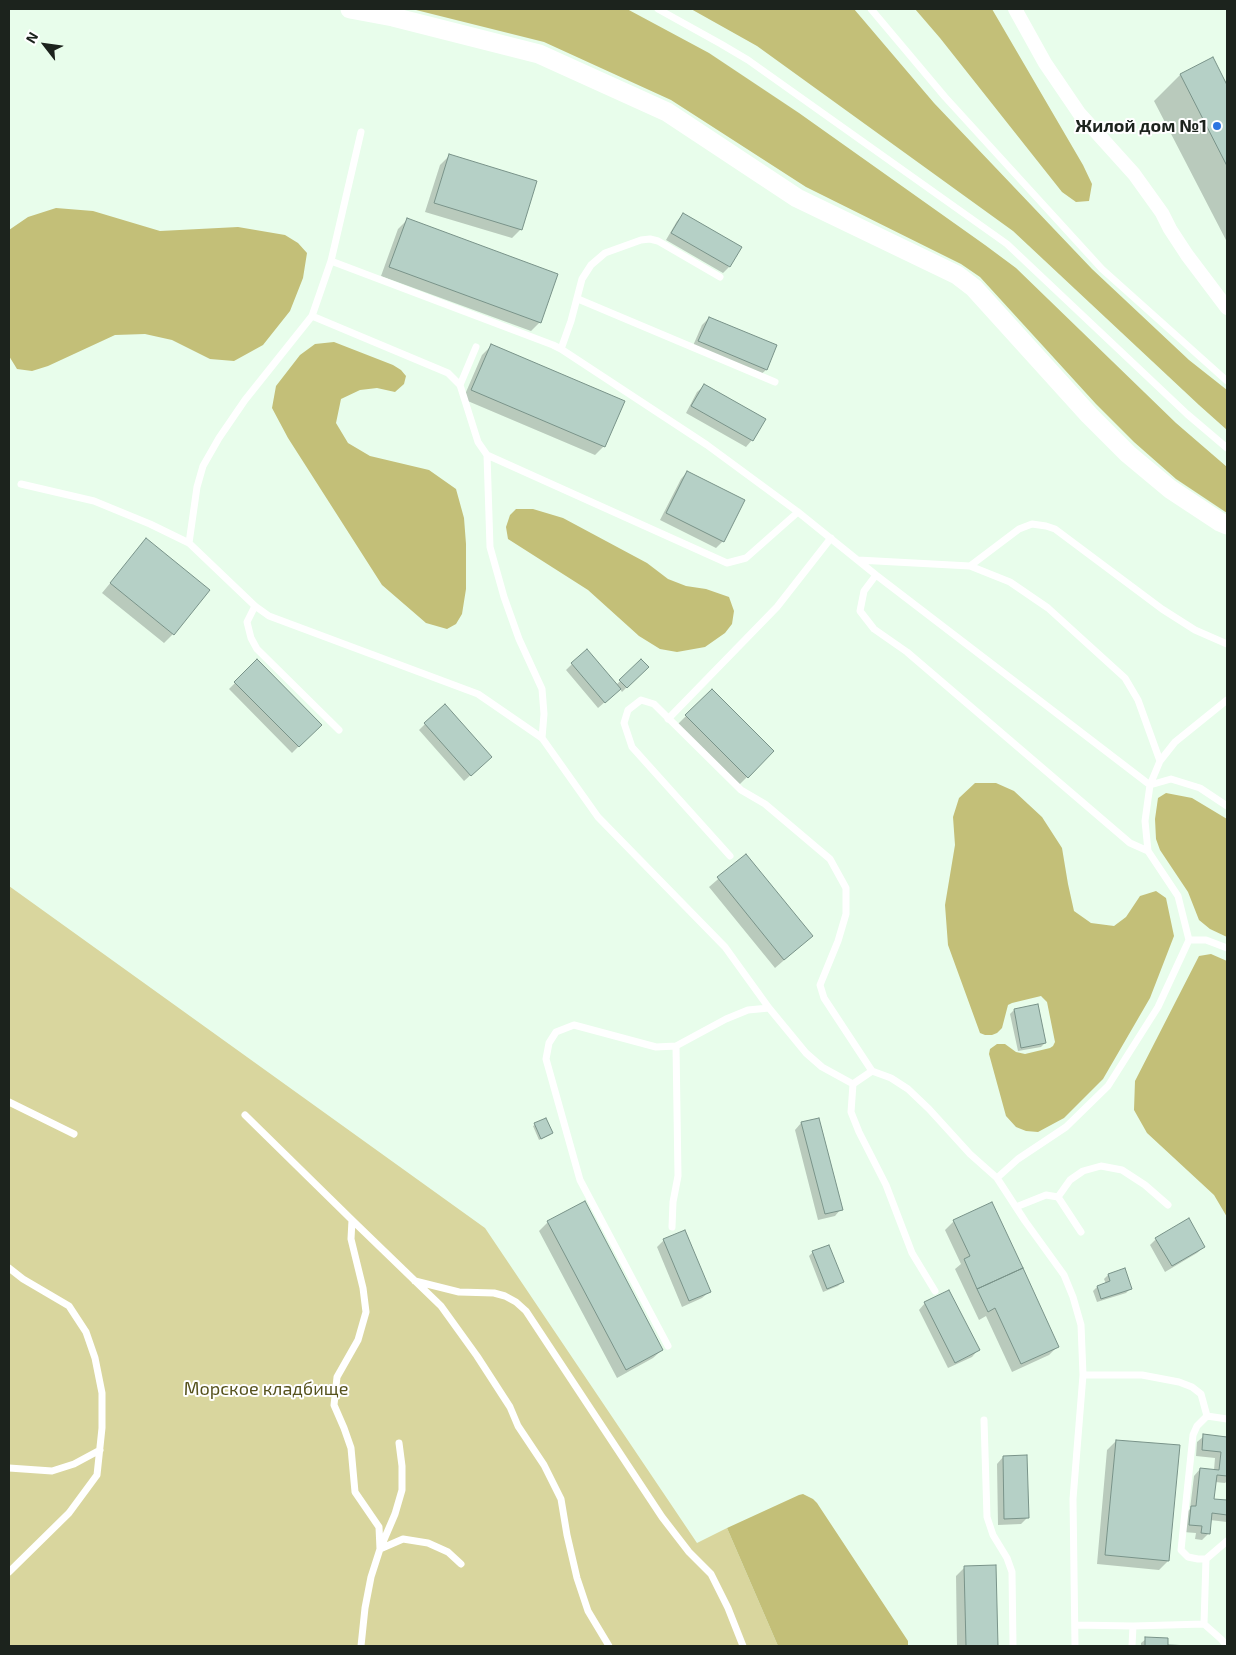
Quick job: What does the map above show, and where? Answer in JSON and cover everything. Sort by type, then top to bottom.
[{"type":"main road","points":[[350,9],[393,16],[540,54],[667,112],[797,198],[957,275],[974,288],[1089,415],[1128,454],[1170,489],[1227,525]]},
{"type":"street","points":[[1015,9],[1045,63],[1079,113],[1134,174],[1162,213],[1187,255],[1227,308]]},
{"type":"lane","points":[[658,9],[748,60],[1007,244],[1187,414],[1227,448]]},
{"type":"lane","points":[[871,9],[945,97],[1102,269],[1227,382]]},
{"type":"lane","points":[[189,542],[197,487],[203,466],[219,438],[245,400],[312,316],[331,261],[361,132]]},
{"type":"lane","points":[[561,349],[578,298],[582,279],[591,265],[605,254],[641,240],[658,241],[720,277]]},
{"type":"lane","points":[[331,261],[561,349],[707,445],[798,512],[876,575],[1150,785]]},
{"type":"lane","points":[[578,298],[775,382]]},
{"type":"lane","points":[[312,316],[448,374],[460,385],[478,442],[487,455],[728,563],[746,558],[798,512]]},
{"type":"lane","points":[[460,385],[476,347]]},
{"type":"lane","points":[[487,455],[490,547],[504,597],[519,638],[542,689],[544,714],[542,738]]},
{"type":"lane","points":[[21,484],[94,502],[189,542],[255,606],[269,616],[478,694],[542,738],[598,817],[725,947],[769,1008],[806,1052],[822,1067],[853,1084]]},
{"type":"lane","points":[[970,566],[1019,529],[1032,524],[1046,526],[1055,529],[1162,609],[1194,630],[1227,644]]},
{"type":"lane","points":[[668,719],[777,607],[831,538]]},
{"type":"lane","points":[[858,560],[970,566],[1010,582],[1048,608],[1125,678],[1138,700],[1160,761]]},
{"type":"lane","points":[[876,575],[864,590],[860,611],[874,629],[907,652],[1130,843],[1148,851]]},
{"type":"lane","points":[[255,606],[247,622],[251,638],[257,649],[339,730]]},
{"type":"lane","points":[[730,856],[632,747],[624,723],[628,710],[641,700],[654,704],[741,790],[765,804],[830,859],[846,888],[846,914],[838,941],[820,985],[824,998],[872,1071],[891,1078],[908,1089],[970,1154],[997,1178],[1064,1275],[1081,1325],[1083,1375],[1073,1499],[1075,1646]]},
{"type":"lane","points":[[997,1178],[1025,1154],[1066,1127],[1108,1086],[1158,1007],[1189,940],[1178,896],[1148,851],[1145,820],[1150,785],[1160,761],[1175,742],[1227,700]]},
{"type":"lane","points":[[1150,785],[1170,779],[1200,788],[1227,806]]},
{"type":"lane","points":[[1189,940],[1206,940],[1227,948]]},
{"type":"lane","points":[[668,1346],[580,1180],[546,1059],[549,1043],[556,1032],[574,1025],[656,1046],[676,1046],[726,1019],[748,1010],[769,1008]]},
{"type":"lane","points":[[672,1227],[673,1202],[678,1176],[676,1046]]},
{"type":"lane","points":[[853,1084],[872,1071]]},
{"type":"lane","points":[[853,1084],[851,1112],[886,1185],[912,1253],[935,1291]]},
{"type":"lane","points":[[9,1102],[74,1134]]},
{"type":"lane","points":[[245,1115],[441,1306],[477,1356],[510,1407],[518,1426],[544,1465],[561,1499],[575,1569],[588,1611],[609,1646]]},
{"type":"lane","points":[[1058,1197],[1070,1180],[1083,1171],[1100,1166],[1122,1170],[1145,1185],[1168,1205]]},
{"type":"lane","points":[[1016,1208],[1046,1195],[1058,1197],[1081,1232]]},
{"type":"lane","points":[[352,1220],[351,1239],[363,1288],[366,1312],[358,1340],[337,1377],[334,1405],[351,1448],[355,1492],[379,1527],[380,1549]]},
{"type":"lane","points":[[9,1268],[23,1279],[69,1306],[86,1332],[95,1358],[102,1393],[102,1428],[97,1475],[69,1513],[9,1572]]},
{"type":"lane","points":[[415,1281],[459,1292],[494,1293],[516,1302],[526,1311],[662,1517],[689,1552],[711,1574],[728,1608],[743,1646]]},
{"type":"lane","points":[[1083,1375],[1142,1375],[1179,1382],[1192,1387],[1200,1394],[1207,1416]]},
{"type":"lane","points":[[1207,1416],[1227,1419]]},
{"type":"lane","points":[[1207,1416],[1194,1431],[1181,1550],[1188,1557],[1206,1559],[1227,1541]]},
{"type":"lane","points":[[984,1420],[987,1517],[992,1535],[1007,1558],[1012,1572],[1013,1646]]},
{"type":"lane","points":[[361,1646],[371,1577],[402,1490],[399,1442]]},
{"type":"lane","points":[[9,1468],[52,1471],[74,1464],[100,1450]]},
{"type":"lane","points":[[380,1549],[403,1539],[428,1543],[448,1552],[461,1564]]},
{"type":"lane","points":[[1204,1624],[1206,1559]]},
{"type":"lane","points":[[1075,1624],[1133,1626],[1204,1624],[1227,1646]]},
{"type":"lane","points":[[1132,1646],[1133,1626]]},
{"type":"green space","name":"Морское кладбище","points":[[9,886],[485,1228],[697,1543],[727,1528],[778,1646],[9,1646]]},
{"type":"shaded area","points":[[412,9],[627,9],[709,53],[799,113],[1016,268],[1176,423],[1227,467],[1227,513],[1176,479],[1134,442],[1096,404],[980,277],[961,264],[806,187],[671,100],[544,42]]},
{"type":"shaded area","points":[[691,9],[854,9],[934,103],[1092,269],[1189,360],[1227,390],[1227,430],[1013,231],[757,46]]},
{"type":"shaded area","points":[[915,9],[992,9],[1083,165],[1092,184],[1089,201],[1076,202],[1062,192]]},
{"type":"shaded area","points":[[56,208],[93,211],[160,231],[238,227],[285,235],[298,243],[307,253],[303,278],[290,311],[263,345],[234,361],[210,359],[172,340],[145,334],[115,335],[48,366],[32,371],[17,369],[9,356],[9,230],[28,217]]},
{"type":"shaded area","points":[[334,342],[393,365],[406,376],[404,384],[395,392],[377,388],[360,390],[341,399],[336,423],[348,443],[370,456],[429,470],[456,489],[464,518],[466,589],[462,614],[456,624],[447,629],[426,623],[382,585],[288,438],[272,408],[276,386],[300,355],[315,344]]},
{"type":"shaded area","points":[[516,509],[533,509],[563,518],[647,563],[668,579],[686,586],[706,589],[729,597],[734,611],[732,624],[725,633],[705,647],[677,652],[660,649],[639,636],[588,590],[508,539],[506,527],[510,515]]},
{"type":"shaded area","points":[[975,783],[996,783],[1014,791],[1042,817],[1062,848],[1074,911],[1091,923],[1114,926],[1126,917],[1140,896],[1156,891],[1166,898],[1174,936],[1150,998],[1103,1079],[1064,1118],[1038,1132],[1026,1131],[1016,1127],[1006,1116],[989,1054],[990,1049],[997,1044],[1005,1044],[1016,1052],[1025,1054],[1053,1046],[1055,1042],[1047,1002],[1041,996],[1012,1003],[1008,1005],[1002,1028],[997,1033],[985,1035],[980,1033],[948,945],[945,905],[955,845],[953,817],[959,798]]},
{"type":"shaded area","points":[[1166,793],[1192,798],[1227,819],[1227,937],[1210,929],[1199,920],[1188,892],[1160,850],[1156,839],[1155,819],[1158,798]]},
{"type":"shaded area","points":[[1211,954],[1227,961],[1227,1217],[1214,1195],[1147,1133],[1134,1110],[1135,1081],[1199,956]]},
{"type":"shaded area","points":[[803,1494],[817,1503],[908,1641],[908,1646],[778,1646],[727,1528]]},
{"type":"building","name":"Жилой дом №1","points":[[1213,57],[1227,85],[1227,166],[1180,74]]},
{"type":"building","points":[[449,154],[537,181],[522,230],[434,203]]},
{"type":"building","points":[[683,213],[742,247],[730,267],[671,233]]},
{"type":"building","points":[[407,218],[558,274],[541,323],[389,267]]},
{"type":"building","points":[[709,317],[777,345],[767,370],[698,341]]},
{"type":"building","points":[[491,344],[625,401],[605,447],[471,390]]},
{"type":"building","points":[[704,384],[766,419],[753,441],[691,406]]},
{"type":"building","points":[[687,471],[745,500],[724,542],[666,513]]},
{"type":"building","points":[[146,538],[210,590],[174,635],[110,583]]},
{"type":"building","points":[[587,649],[621,689],[605,703],[571,663]]},
{"type":"building","points":[[257,659],[322,725],[299,747],[234,682]]},
{"type":"building","points":[[641,659],[649,667],[627,688],[619,680]]},
{"type":"building","points":[[712,689],[774,751],[748,778],[685,715]]},
{"type":"building","points":[[445,704],[492,757],[471,776],[424,723]]},
{"type":"building","points":[[746,854],[813,936],[784,960],[717,877]]},
{"type":"building","points":[[1038,1004],[1046,1043],[1021,1048],[1014,1009]]},
{"type":"building","points":[[546,1118],[553,1133],[541,1139],[534,1123]]},
{"type":"building","points":[[819,1118],[843,1210],[825,1214],[801,1122]]},
{"type":"building","points":[[585,1201],[663,1350],[626,1370],[547,1221]]},
{"type":"building","points":[[992,1202],[1023,1268],[977,1289],[964,1259],[970,1256],[953,1220]]},
{"type":"building","points":[[1189,1218],[1205,1247],[1172,1266],[1155,1238]]},
{"type":"building","points":[[685,1230],[711,1292],[689,1301],[663,1239]]},
{"type":"building","points":[[829,1245],[844,1282],[827,1289],[812,1251]]},
{"type":"building","points":[[1023,1268],[1059,1347],[1021,1364],[995,1308],[988,1312],[977,1289]]},
{"type":"building","points":[[1125,1268],[1132,1289],[1101,1299],[1097,1286],[1110,1281],[1108,1274]]},
{"type":"building","points":[[949,1290],[980,1350],[955,1363],[924,1302]]},
{"type":"building","points":[[1203,1434],[1227,1437],[1227,1476],[1217,1475],[1214,1499],[1227,1500],[1227,1515],[1212,1513],[1210,1534],[1201,1533],[1202,1526],[1189,1525],[1191,1506],[1196,1506],[1200,1468],[1219,1470],[1221,1452],[1202,1450]]},
{"type":"building","points":[[1116,1440],[1180,1445],[1169,1561],[1105,1555]]},
{"type":"building","points":[[1027,1455],[1029,1518],[1004,1519],[1003,1456]]},
{"type":"building","points":[[996,1565],[998,1646],[966,1646],[964,1566]]},
{"type":"building","points":[[1145,1637],[1168,1638],[1168,1645],[1192,1646],[1145,1646]]},
{"type":"place","name":"Жилой дом №1","points":[[1217,126]]}]
